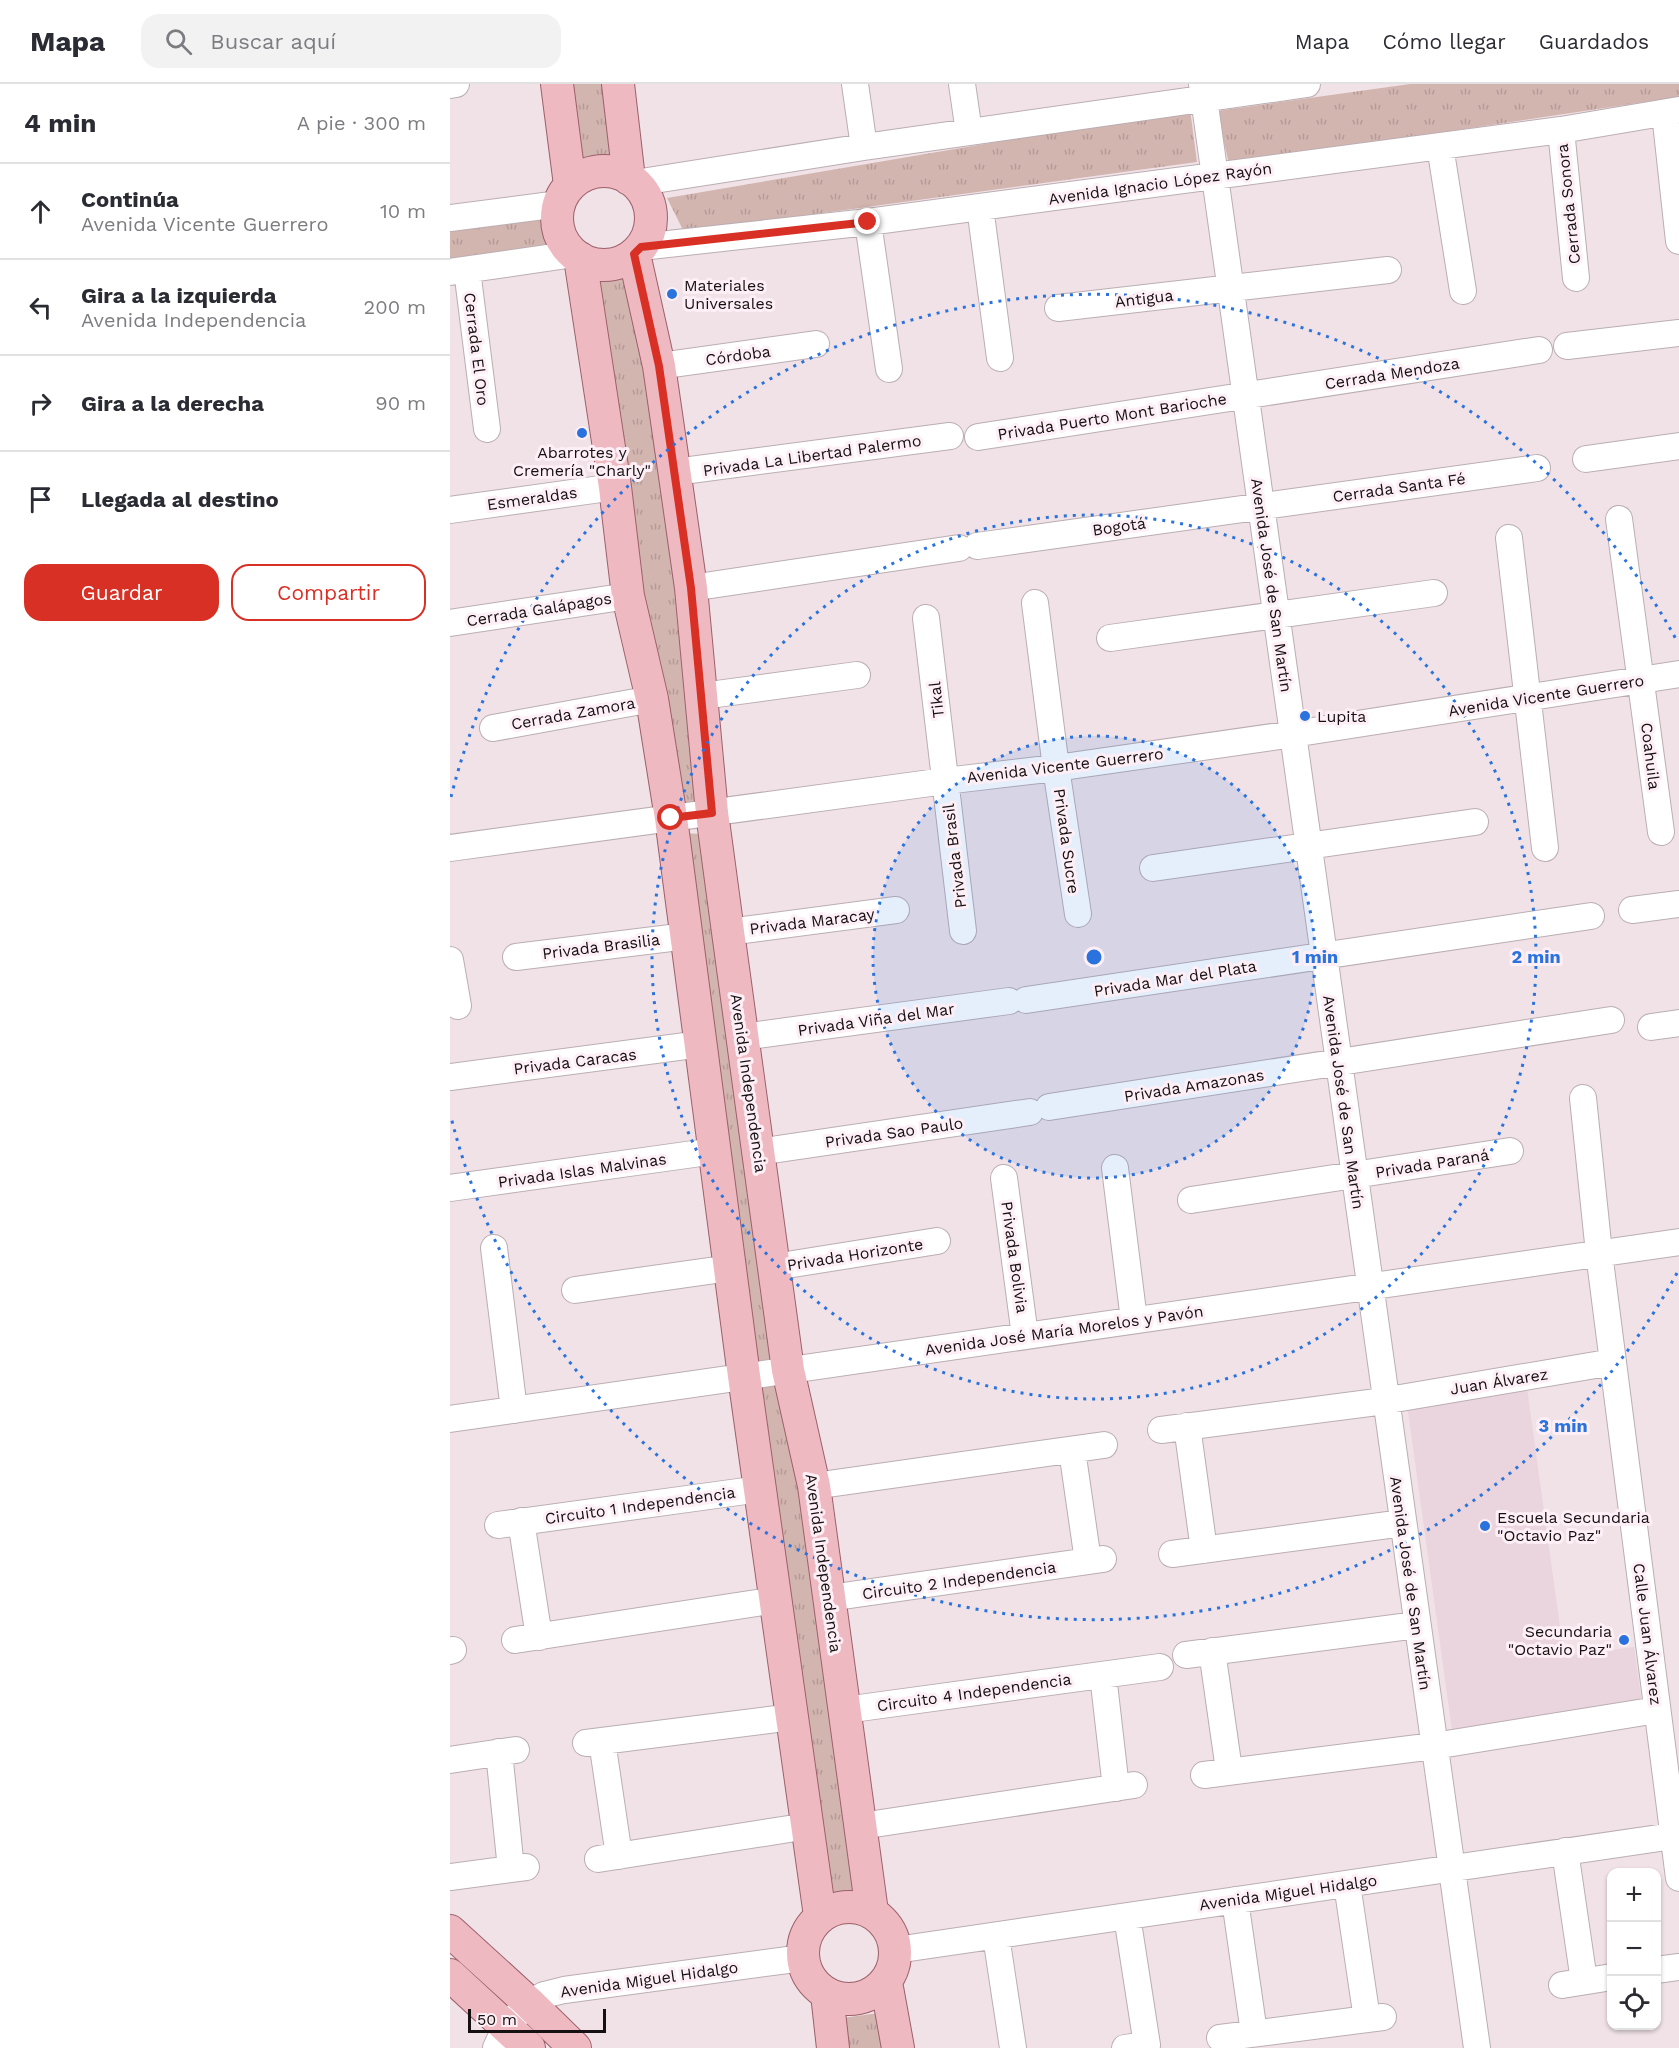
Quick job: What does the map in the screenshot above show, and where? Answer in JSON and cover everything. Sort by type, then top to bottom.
[{"type":"main road","points":[[557,84],[564,195],[557,222],[562,240],[577,256],[593,264],[608,265],[622,261],[638,250],[648,234],[651,221],[646,200],[632,181],[614,172],[598,171],[583,176],[564,195]]},
{"type":"main road","points":[[618,84],[632,181]]},
{"type":"main road","name":"Avenida Independencia","points":[[638,250],[659,366],[691,588],[712,813],[788,1370],[814,1486],[872,1911]]},
{"type":"main road","points":[[577,256],[615,487],[628,596],[652,699],[671,818],[744,1376],[820,1916]]},
{"type":"main road","points":[[854,1906],[872,1911],[884,1921],[892,1935],[896,1950],[894,1967],[886,1982],[874,1993],[859,1999],[842,1999],[826,1994],[810,1978],[803,1958],[804,1942],[810,1928],[820,1916],[836,1908],[854,1906]]},
{"type":"main road","points":[[450,1931],[529,2003],[574,2048]]},
{"type":"main road","points":[[450,1975],[501,2037],[528,2048]]},
{"type":"main road","points":[[886,1982],[898,2048]]},
{"type":"main road","points":[[826,1994],[833,2048]]},
{"type":"street","points":[[450,85],[456,84]]},
{"type":"street","points":[[855,84],[864,147]]},
{"type":"street","points":[[962,84],[969,132]]},
{"type":"street","points":[[632,181],[969,132],[1203,92],[1307,84]]},
{"type":"street","name":"Avenida José de San Martín","points":[[1203,92],[1477,2048]]},
{"type":"street","points":[[1672,111],[1679,241]]},
{"type":"street","name":"Avenida Ignacio López Rayón","points":[[638,250],[868,222],[1561,130],[1672,111]]},
{"type":"street","name":"Cerrada Sonora","points":[[1561,130],[1576,278]]},
{"type":"street","points":[[1440,146],[1463,291]]},
{"type":"street","points":[[450,218],[564,195]]},
{"type":"street","points":[[980,207],[1000,358]]},
{"type":"street","points":[[868,222],[889,369]]},
{"type":"street","points":[[458,271],[577,256]]},
{"type":"street","name":"Antigua","points":[[1058,308],[1388,270]]},
{"type":"street","name":"Cerrada El Oro","points":[[458,271],[487,429]]},
{"type":"street","points":[[1567,346],[1679,333]]},
{"type":"street","name":"Córdoba","points":[[659,366],[816,344]]},
{"type":"street","name":"Cerrada Mendoza","points":[[1245,396],[1539,350]]},
{"type":"street","name":"Privada Puerto Mont Barioche","points":[[978,437],[1245,396]]},
{"type":"street","name":"Privada La Libertad Palermo","points":[[675,472],[950,436]]},
{"type":"street","points":[[1586,459],[1679,446]]},
{"type":"street","name":"Cerrada Santa Fé","points":[[1261,506],[1538,468]]},
{"type":"street","name":"Esmeraldas","points":[[450,510],[615,487]]},
{"type":"street","name":"Bogotá","points":[[691,588],[1261,506]]},
{"type":"street","name":"Coahuila","points":[[1619,519],[1660,832]]},
{"type":"street","points":[[1509,538],[1545,848]]},
{"type":"street","points":[[1110,638],[1434,593]]},
{"type":"street","name":"Cerrada Galápagos","points":[[450,623],[628,596]]},
{"type":"street","name":"Privada Sucre","points":[[1035,603],[1078,914]]},
{"type":"street","name":"Tikal","points":[[927,618],[945,781]]},
{"type":"street","points":[[702,696],[857,675]]},
{"type":"street","name":"Avenida Vicente Guerrero","points":[[450,848],[1056,768],[1679,675]]},
{"type":"street","name":"Cerrada Zamora","points":[[493,728],[652,699]]},
{"type":"street","name":"Privada Brasil","points":[[945,781],[963,930]]},
{"type":"street","points":[[1153,868],[1475,822]]},
{"type":"street","points":[[1632,910],[1679,904]]},
{"type":"street","name":"Privada Maracay","points":[[728,932],[896,910]]},
{"type":"street","name":"Privada Mar del Plata","points":[[1018,1001],[1591,916]]},
{"type":"street","name":"Privada Brasilia","points":[[516,957],[687,936]]},
{"type":"street","points":[[450,960],[458,1006]]},
{"type":"street","name":"Privada Viña del Mar","points":[[742,1037],[1018,1001]]},
{"type":"street","name":"Privada Amazonas","points":[[1040,1109],[1611,1020]]},
{"type":"street","points":[[1651,1027],[1679,1023]]},
{"type":"street","name":"Privada Caracas","points":[[450,1077],[701,1044]]},
{"type":"street","name":"Calle Juan Álvarez","points":[[1583,1098],[1599,1253],[1657,1710],[1676,1835],[1679,1878]]},
{"type":"street","name":"Privada Sao Paulo","points":[[758,1152],[1040,1109]]},
{"type":"street","name":"Privada Islas Malvinas","points":[[450,1188],[715,1151]]},
{"type":"street","name":"Privada Paraná","points":[[1191,1200],[1510,1151]]},
{"type":"street","points":[[1115,1168],[1134,1320]]},
{"type":"street","name":"Privada Bolivia","points":[[1004,1178],[1025,1336]]},
{"type":"street","name":"Privada Horizonte","points":[[774,1267],[937,1241]]},
{"type":"street","name":"Avenida José María Morelos y Pavón","points":[[450,1419],[1679,1242]]},
{"type":"street","points":[[494,1248],[514,1410]]},
{"type":"street","points":[[574,1290],[730,1268]]},
{"type":"street","name":"Juan Álvarez","points":[[1161,1430],[1386,1400],[1613,1362]]},
{"type":"street","points":[[1187,1426],[1204,1550]]},
{"type":"street","points":[[814,1486],[1104,1445]]},
{"type":"street","name":"Circuito 2 Independencia","points":[[829,1598],[1095,1560],[1072,1450]]},
{"type":"street","name":"Circuito 1 Independencia","points":[[760,1489],[509,1523],[527,1638],[776,1600]]},
{"type":"street","points":[[1172,1554],[1403,1523]]},
{"type":"street","points":[[1186,1655],[1417,1625]]},
{"type":"street","points":[[1212,1651],[1229,1770]]},
{"type":"street","name":"Circuito 4 Independencia","points":[[844,1710],[1160,1667]]},
{"type":"street","points":[[861,1826],[1125,1786],[1103,1675]]},
{"type":"street","points":[[1204,1775],[1229,1770],[1434,1746],[1657,1710]]},
{"type":"street","points":[[792,1717],[594,1742],[609,1857],[808,1826]]},
{"type":"street","points":[[450,1760],[508,1751],[519,1868],[450,1877]]},
{"type":"street","name":"Avenida Miguel Hidalgo","points":[[896,1950],[1676,1835]]},
{"type":"street","points":[[1565,1851],[1573,1983],[1607,1978]]},
{"type":"street","points":[[1220,2038],[1375,2018],[1347,1884]]},
{"type":"street","points":[[1235,1900],[1254,2033]]},
{"type":"street","points":[[1125,2048],[1147,2045],[1127,1916]]},
{"type":"street","points":[[996,1936],[1013,2048]]},
{"type":"street","name":"Avenida Miguel Hidalgo","points":[[501,2037],[529,2003],[544,1995],[564,1990],[803,1958]]},
{"type":"street","points":[[1661,1969],[1679,1967]]},
{"type":"shaded area","name":"Escuela Secundaria \"Octavio Paz\"","points":[[1527,1388],[1564,1656],[1634,1647],[1642,1704],[1452,1730],[1407,1404]]},
{"type":"green space","points":[[570,84],[606,84],[618,159],[577,165]]},
{"type":"green space","points":[[1410,84],[1679,84],[1679,97],[1229,164],[1217,111]]},
{"type":"green space","points":[[1190,109],[1197,162],[684,232],[667,198]]},
{"type":"green space","points":[[541,217],[546,245],[450,260],[450,229]]},
{"type":"green space","points":[[594,275],[630,275],[693,698],[695,801],[685,803],[643,615]]},
{"type":"green space","points":[[682,833],[701,834],[779,1361],[755,1362]]},
{"type":"green space","points":[[781,1381],[804,1487],[860,1895],[832,1898],[758,1383]]},
{"type":"green space","points":[[879,2013],[885,2048],[845,2048],[842,2018]]},
{"type":"place","name":"Materiales Universales","points":[[672,294]]},
{"type":"place","name":"Abarrotes y Cremería \"Charly\"","points":[[582,433]]},
{"type":"place","name":"Lupita","points":[[1305,716]]},
{"type":"place","name":"Escuela Secundaria \"Octavio Paz\"","points":[[1485,1526]]},
{"type":"place","name":"Secundaria \"Octavio Paz\"","points":[[1624,1640]]},
{"type":"route","points":[[671,818],[712,813],[691,588],[659,366],[634,254],[641,247],[868,222]]}]
